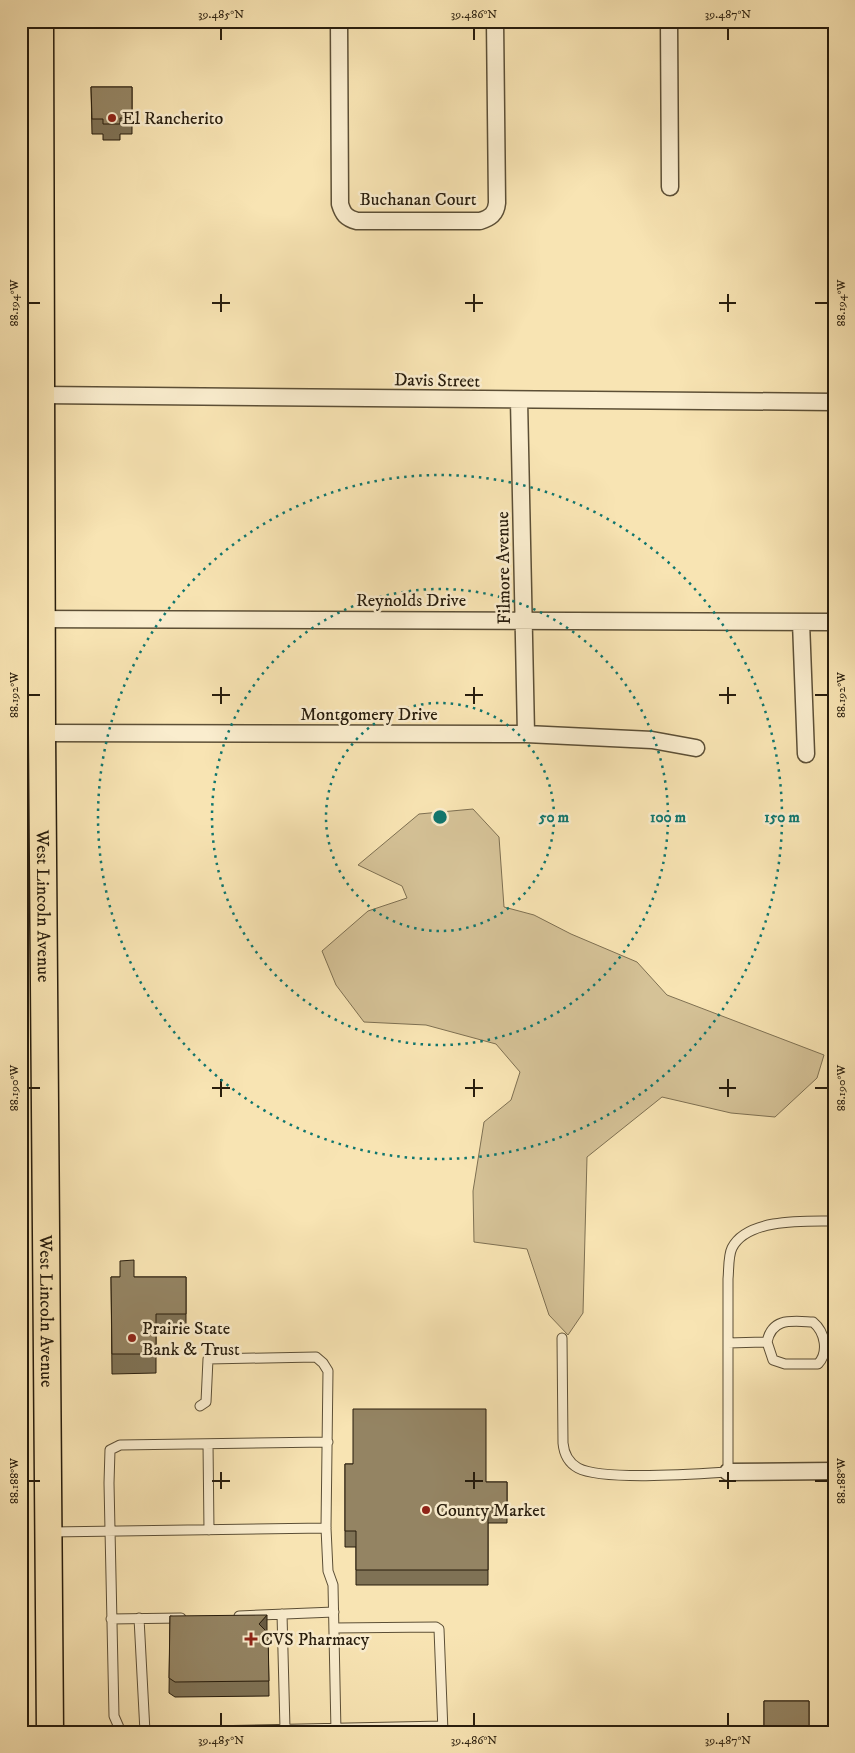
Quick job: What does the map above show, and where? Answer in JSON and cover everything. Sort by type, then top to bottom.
[{"type":"main road","name":"West Lincoln Avenue","points":[[40,21],[31,620],[42,733],[50,1732]]},
{"type":"street","name":"Buchanan Court","points":[[338,21],[340,204],[342,213],[357,221],[461,221],[488,219],[496,208],[495,21]]},
{"type":"street","points":[[669,21],[670,187]]},
{"type":"street","name":"Davis Street","points":[[34,387],[519,400],[834,402]]},
{"type":"street","name":"Filmore Avenue","points":[[519,400],[526,734]]},
{"type":"street","name":"Reynolds Drive","points":[[31,620],[834,622]]},
{"type":"street","points":[[800,622],[806,754]]},
{"type":"street","name":"Montgomery Drive","points":[[42,733],[526,734],[652,740],[696,748]]},
{"type":"street","points":[[728,1472],[834,1471]]},
{"type":"lane","points":[[562,1338],[563,1443],[564,1452],[574,1465],[600,1475],[728,1472],[728,1279],[732,1248],[744,1236],[778,1222],[834,1221]]},
{"type":"lane","points":[[782,1321],[813,1322],[823,1334],[824,1354],[818,1364],[785,1364],[773,1360],[767,1342],[774,1326],[782,1321]]},
{"type":"lane","points":[[728,1343],[767,1342]]},
{"type":"lane","points":[[200,1406],[206,1402],[208,1359],[316,1357],[324,1363],[328,1371],[326,1528],[328,1571],[333,1585],[336,1730]]},
{"type":"lane","points":[[121,1732],[116,1726],[114,1716],[109,1531],[108,1457],[110,1450],[114,1446],[328,1442]]},
{"type":"lane","points":[[208,1444],[210,1530]]},
{"type":"lane","points":[[48,1532],[326,1528]]},
{"type":"lane","points":[[231,1616],[334,1612]]},
{"type":"lane","points":[[282,1614],[285,1729]]},
{"type":"lane","points":[[112,1619],[195,1617]]},
{"type":"lane","points":[[139,1618],[145,1732]]},
{"type":"lane","points":[[162,1732],[285,1729],[443,1729],[441,1634],[436,1626],[334,1628]]},
{"type":"shaded area","points":[[473,809],[499,837],[504,907],[534,915],[571,934],[637,962],[667,995],[824,1055],[817,1078],[775,1117],[731,1113],[662,1097],[587,1157],[583,1313],[568,1335],[549,1315],[527,1249],[474,1242],[473,1191],[484,1122],[511,1100],[520,1072],[496,1044],[426,1025],[364,1022],[336,985],[322,951],[368,911],[407,898],[402,886],[358,865],[419,814]]},
{"type":"building","points":[[91,87],[132,87],[132,118],[120,118],[120,124],[103,124],[103,119],[92,119]]},
{"type":"building","name":"Prairie State Bank & Trust","points":[[134,1260],[134,1277],[186,1277],[186,1314],[156,1314],[156,1354],[112,1354],[111,1277],[120,1277],[120,1261]]},
{"type":"building","name":"County Market","points":[[353,1409],[486,1409],[486,1482],[507,1482],[507,1508],[488,1508],[488,1570],[356,1570],[356,1531],[345,1531],[345,1464],[353,1464]]},
{"type":"building","name":"CVS Pharmacy","points":[[267,1615],[259,1624],[268,1633],[269,1681],[175,1682],[169,1678],[170,1616]]},
{"type":"building","points":[[764,1701],[809,1701],[809,1729],[764,1729]]},
{"type":"place","name":"El Rancherito","points":[[112,118]]},
{"type":"place","name":"Prairie State Bank & Trust","points":[[132,1338]]},
{"type":"place","name":"County Market","points":[[426,1510]]},
{"type":"place","name":"CVS Pharmacy","points":[[251,1639]]}]
